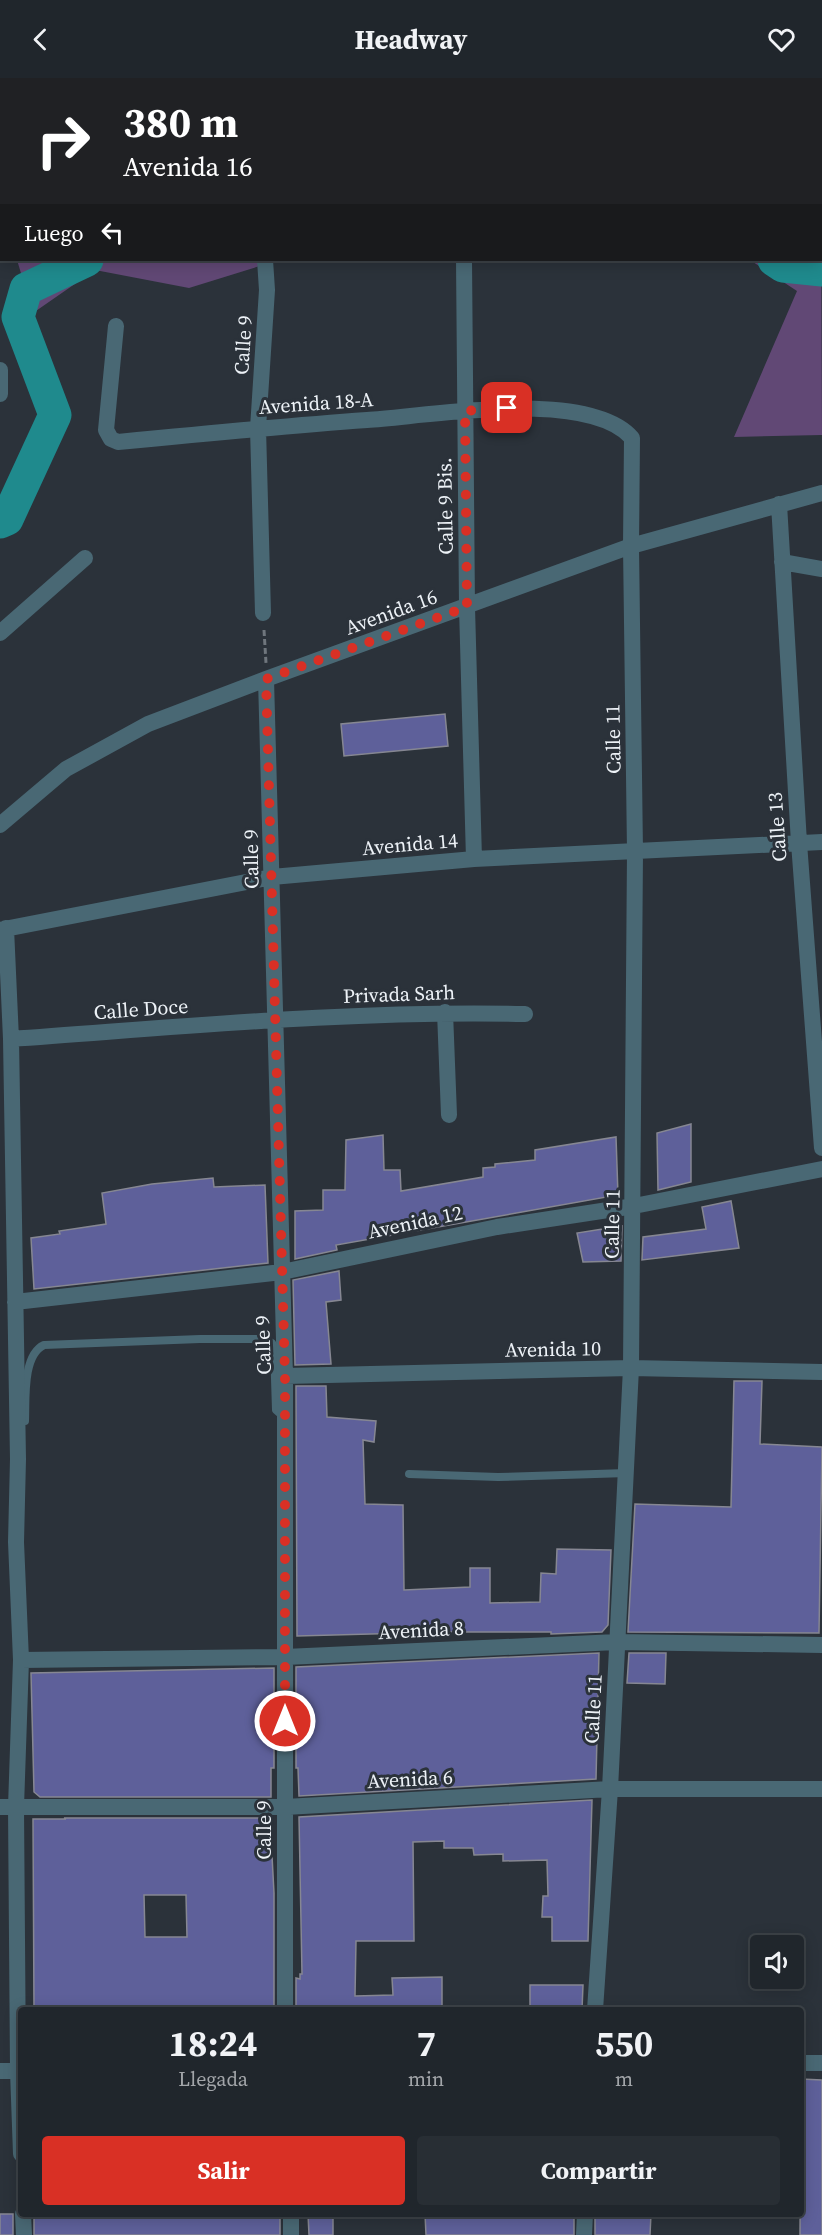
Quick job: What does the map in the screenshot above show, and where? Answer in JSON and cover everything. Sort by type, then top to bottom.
[{"type":"street","name":"Calle 9","points":[[263,613],[258,428],[267,290],[266,261]]},
{"type":"street","name":"Calle 9 Bis.","points":[[464,261],[467,607],[474,859]]},
{"type":"street","name":"Avenida 18-A","points":[[116,326],[106,430],[111,439],[118,442],[507,408],[566,412],[615,424],[624,429],[632,438]]},
{"type":"street","points":[[0,370],[0,394]]},
{"type":"street","name":"Calle 11","points":[[595,2007],[610,1789],[631,1368],[635,852],[632,438]]},
{"type":"street","name":"Avenida 16","points":[[0,825],[66,769],[148,724],[631,546],[822,494]]},
{"type":"street","name":"Calle 13","points":[[779,504],[799,843],[822,1148]]},
{"type":"street","points":[[0,633],[85,558]]},
{"type":"street","points":[[782,562],[822,569]]},
{"type":"street","name":"Calle 9","points":[[266,679],[285,1376],[285,2007]]},
{"type":"street","name":"Avenida 14","points":[[3,929],[272,877],[474,859],[822,842]]},
{"type":"street","points":[[3,929],[11,1039],[18,1459],[8,1542],[21,1660],[8,1807],[18,2047]]},
{"type":"street","points":[[445,1012],[449,1115]]},
{"type":"street","name":"Privada Sarh","points":[[274,1020],[445,1012],[525,1014]]},
{"type":"street","name":"Calle Doce","points":[[11,1039],[274,1020]]},
{"type":"street","name":"Avenida 12","points":[[15,1302],[282,1272],[497,1227],[634,1206],[822,1169]]},
{"type":"street","name":"Avenida 10","points":[[285,1376],[631,1368],[822,1372]]},
{"type":"street","name":"Avenida 8","points":[[21,1660],[285,1657],[617,1642],[822,1645]]},
{"type":"street","name":"Avenida 6","points":[[8,1807],[285,1807],[610,1789],[822,1789]]},
{"type":"street","points":[[804,2063],[822,2063]]},
{"type":"street","points":[[0,2071],[18,2071]]},
{"type":"street","points":[[23,2217],[24,2235]]},
{"type":"street","points":[[291,2217],[291,2235]]},
{"type":"street","points":[[584,2235],[585,2217]]},
{"type":"lane","points":[[18,1459],[23,1450],[27,1371],[35,1352],[44,1345],[264,1339],[272,1343],[274,1347],[276,1410],[285,1417]]},
{"type":"lane","points":[[409,1474],[498,1477],[627,1473]]},
{"type":"path","points":[[263,613],[266,679]]},
{"type":"shaded area","points":[[17,261],[276,261],[189,288],[95,270],[33,313]]},
{"type":"shaded area","points":[[752,261],[821,261],[822,435],[734,437],[797,291]]},
{"type":"building","points":[[445,714],[448,746],[344,756],[341,724]]},
{"type":"building","points":[[691,1124],[691,1182],[658,1190],[657,1133]]},
{"type":"building","points":[[383,1135],[384,1170],[400,1170],[401,1191],[483,1177],[483,1168],[495,1167],[495,1164],[535,1160],[535,1150],[616,1137],[618,1195],[336,1245],[337,1250],[295,1259],[295,1211],[323,1210],[323,1190],[345,1190],[346,1140]]},
{"type":"building","points":[[213,1178],[214,1187],[265,1185],[268,1263],[34,1289],[31,1238],[106,1224],[102,1193],[152,1184]]},
{"type":"building","points":[[731,1201],[739,1248],[642,1260],[643,1237],[706,1229],[702,1207]]},
{"type":"building","points":[[622,1226],[621,1261],[583,1262],[577,1233]]},
{"type":"building","points":[[339,1271],[341,1300],[326,1302],[331,1364],[295,1365],[293,1280]]},
{"type":"building","points":[[734,1381],[762,1381],[760,1444],[822,1447],[819,1633],[628,1632],[635,1504],[731,1507]]},
{"type":"building","points":[[296,1386],[326,1386],[327,1417],[376,1421],[374,1442],[363,1440],[365,1504],[403,1505],[404,1590],[470,1587],[470,1568],[490,1568],[490,1603],[540,1602],[541,1573],[556,1574],[557,1549],[611,1550],[608,1625],[602,1632],[551,1634],[551,1632],[445,1632],[297,1636]]},
{"type":"building","points":[[599,1653],[596,1779],[299,1796],[298,1768],[296,1768],[296,1667]]},
{"type":"building","points":[[629,1653],[666,1653],[665,1684],[627,1683]]},
{"type":"building","points":[[274,1668],[274,1768],[271,1768],[271,1797],[40,1797],[34,1792],[31,1673]]},
{"type":"building","points":[[592,1800],[588,1941],[552,1941],[552,1917],[542,1917],[543,1896],[548,1896],[547,1860],[503,1861],[503,1854],[474,1855],[473,1848],[444,1848],[444,1841],[413,1842],[414,1941],[356,1941],[355,1996],[393,1995],[392,1978],[442,1977],[442,2007],[296,2007],[296,1978],[300,1979],[300,1974],[302,1974],[299,1817]]},
{"type":"building","points":[[270,1818],[274,1893],[274,2007],[34,2007],[33,1819]],"holes":[[[144,1895],[186,1895],[187,1937],[145,1937]]]},
{"type":"building","points":[[530,1985],[583,1985],[582,2007],[530,2007]]},
{"type":"building","points":[[804,2079],[822,2080],[822,2235],[800,2235],[800,2217],[804,2217]]},
{"type":"building","points":[[0,2214],[13,2214],[13,2235],[0,2235]]},
{"type":"building","points":[[34,2217],[280,2217],[280,2235],[34,2235]]},
{"type":"building","points":[[308,2217],[333,2217],[333,2235],[309,2235]]},
{"type":"building","points":[[425,2217],[574,2217],[574,2235],[426,2235]]},
{"type":"building","points":[[595,2217],[651,2217],[650,2235],[595,2235]]},
{"type":"waterway","points":[[0,522],[7,519],[55,415],[18,317],[26,289],[85,261]]},
{"type":"waterway","points":[[776,261],[783,266],[822,270]]},
{"type":"route","points":[[285,1721],[285,1376],[266,679],[467,607],[465,411],[507,408]]}]
